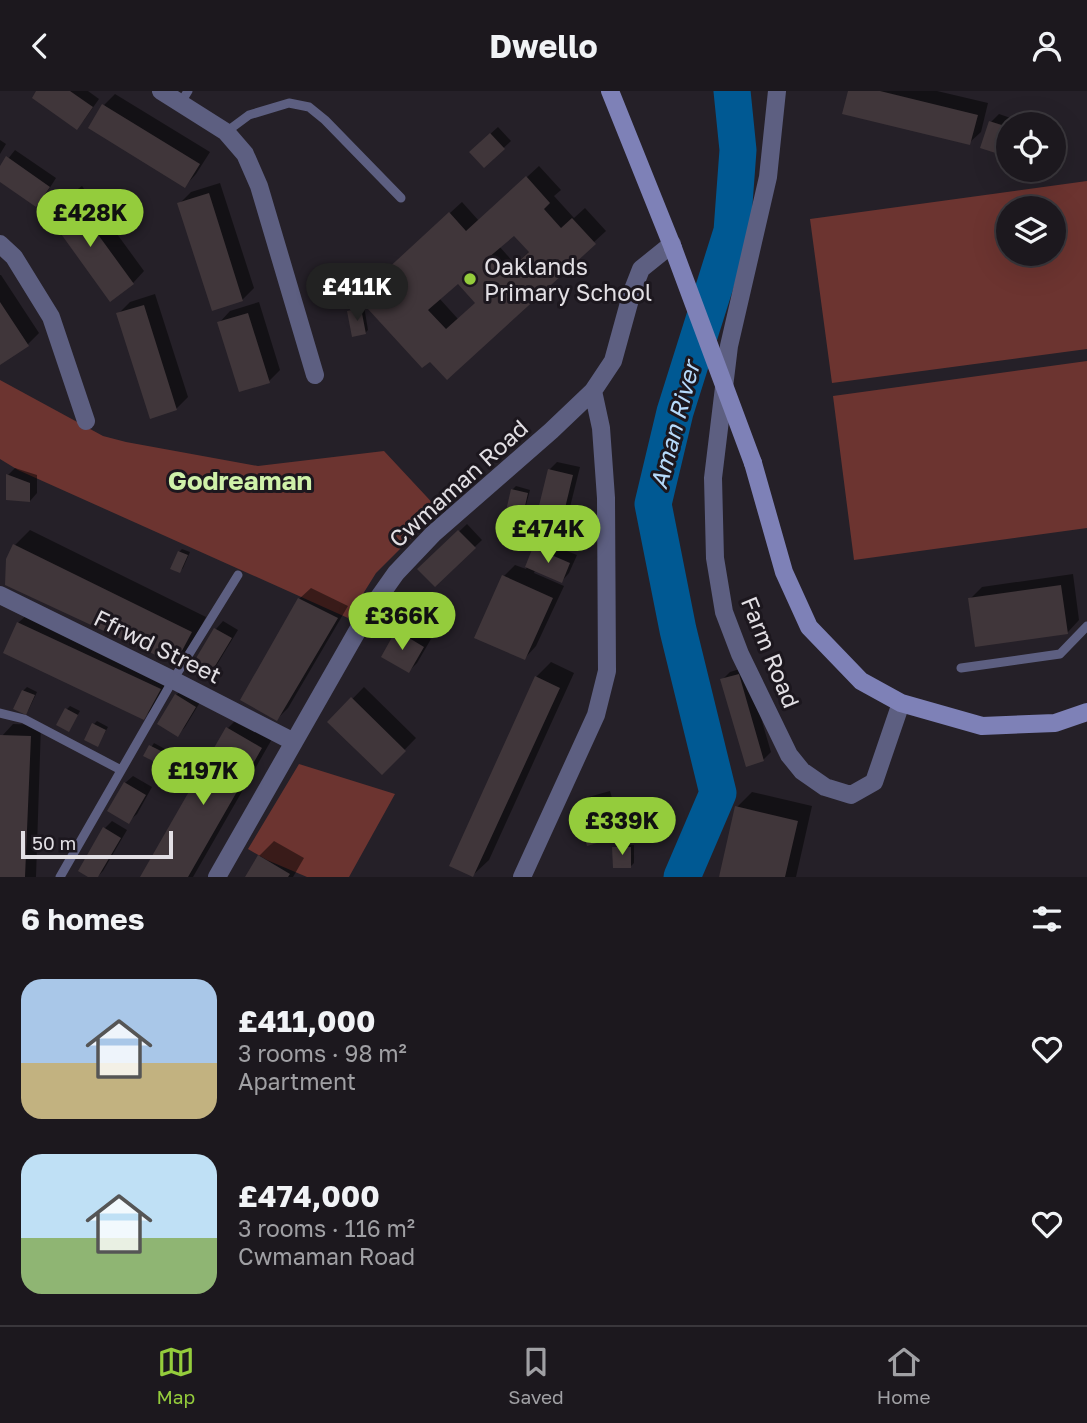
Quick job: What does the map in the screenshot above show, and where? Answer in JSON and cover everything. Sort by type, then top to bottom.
[{"type":"main road","points":[[610,91],[673,246],[753,463],[783,572],[809,627],[861,681],[901,703],[982,726],[1055,723],[1087,712]]},
{"type":"street","points":[[161,91],[184,97],[226,132],[245,154],[259,185],[315,375]]},
{"type":"street","name":"Farm Road","points":[[777,91],[768,177],[729,346],[713,478],[715,558],[724,612],[740,654],[789,755],[802,771],[825,787],[851,795],[874,782],[901,703]]},
{"type":"street","points":[[0,244],[15,257],[51,317],[86,421]]},
{"type":"street","name":"Cwmaman Road","points":[[217,877],[367,614],[396,573],[433,534],[593,391],[613,361],[641,269],[673,246]]},
{"type":"street","points":[[522,877],[596,715],[607,671],[606,498],[601,428],[593,391]]},
{"type":"street","name":"Ffrwd Street","points":[[0,596],[294,742]]},
{"type":"lane","points":[[226,132],[249,115],[262,111],[289,103],[309,107],[401,198]]},
{"type":"lane","points":[[60,877],[173,680],[238,575]]},
{"type":"lane","points":[[961,668],[1060,654],[1087,627]]},
{"type":"lane","points":[[0,713],[24,719],[121,770]]},
{"type":"shaded area","points":[[1087,181],[1087,349],[832,383],[810,219]]},
{"type":"shaded area","points":[[1087,361],[1087,528],[854,560],[833,396]]},
{"type":"shaded area","points":[[0,380],[103,436],[126,442],[258,466],[384,451],[439,510],[376,573],[348,618],[18,470],[0,459]]},
{"type":"shaded area","points":[[299,764],[395,794],[349,877],[307,877],[248,849]]},
{"type":"building","points":[[36,91],[70,91],[93,107],[77,130],[32,98]]},
{"type":"building","points":[[848,91],[880,91],[978,115],[970,145],[842,114]]},
{"type":"building","points":[[102,104],[200,164],[185,188],[88,128]]},
{"type":"building","points":[[989,121],[996,123],[996,153],[980,148]]},
{"type":"building","points":[[490,133],[505,149],[484,168],[469,152]]},
{"type":"building","points":[[6,156],[50,187],[36,207],[0,182],[0,166]]},
{"type":"building","points":[[526,176],[550,203],[544,209],[561,228],[572,218],[596,244],[447,380],[430,362],[422,368],[357,297],[449,212],[466,231]],"holes":[[[514,236],[529,252],[503,275],[488,258]],[[458,284],[475,303],[446,329],[428,310]]]},
{"type":"building","points":[[209,193],[243,301],[212,311],[177,203]]},
{"type":"building","points":[[70,196],[134,284],[110,302],[46,213]]},
{"type":"building","points":[[0,302],[29,346],[0,365]]},
{"type":"building","points":[[144,305],[177,410],[150,419],[116,313]]},
{"type":"building","points":[[361,308],[366,334],[352,337],[347,311]]},
{"type":"building","points":[[248,313],[270,383],[239,392],[217,322]]},
{"type":"building","points":[[548,469],[573,475],[561,525],[536,518]]},
{"type":"building","points":[[6,474],[30,483],[30,502],[6,500]]},
{"type":"building","points":[[511,489],[528,493],[523,515],[506,511]]},
{"type":"building","points":[[458,530],[476,548],[435,587],[417,569]]},
{"type":"building","points":[[13,544],[192,632],[175,664],[5,585],[6,559]]},
{"type":"building","points":[[533,547],[570,563],[562,583],[525,567]]},
{"type":"building","points":[[178,551],[188,555],[180,573],[170,569]]},
{"type":"building","points":[[502,575],[553,598],[525,660],[474,638]]},
{"type":"building","points":[[1061,585],[1068,634],[975,647],[968,598]]},
{"type":"building","points":[[298,598],[338,618],[277,721],[240,700]]},
{"type":"building","points":[[17,622],[161,689],[144,720],[3,653]]},
{"type":"building","points":[[214,628],[232,638],[206,681],[189,670]]},
{"type":"building","points":[[396,630],[424,647],[409,673],[381,657]]},
{"type":"building","points":[[739,674],[764,761],[746,767],[720,679]]},
{"type":"building","points":[[535,676],[560,688],[473,877],[449,866]]},
{"type":"building","points":[[22,690],[35,695],[26,715],[13,709]]},
{"type":"building","points":[[175,694],[196,707],[178,737],[157,724]]},
{"type":"building","points":[[351,697],[406,751],[382,775],[327,722]]},
{"type":"building","points":[[65,708],[78,715],[69,732],[56,725]]},
{"type":"building","points":[[92,723],[106,730],[98,747],[84,740]]},
{"type":"building","points":[[226,727],[262,748],[188,877],[140,877]]},
{"type":"building","points":[[0,735],[31,736],[25,877],[0,877]]},
{"type":"building","points":[[149,745],[163,752],[157,763],[143,756]]},
{"type":"building","points":[[124,782],[146,795],[129,824],[107,811]]},
{"type":"building","points":[[603,797],[614,838],[587,846],[576,805]]},
{"type":"building","points":[[735,806],[798,821],[785,877],[719,877]]},
{"type":"building","points":[[103,827],[121,838],[98,877],[88,877],[78,871]]},
{"type":"building","points":[[612,847],[631,847],[631,868],[613,868]]},
{"type":"building","points":[[258,855],[290,874],[288,877],[245,877]]},
{"type":"waterway","name":"Aman River","points":[[682,877],[718,793],[678,630],[653,504],[675,412],[732,231],[738,150],[732,91]]},
{"type":"place","name":"Oaklands Primary School","points":[[470,279]]},
{"type":"district","name":"Godreaman","points":[[240,480]]}]
